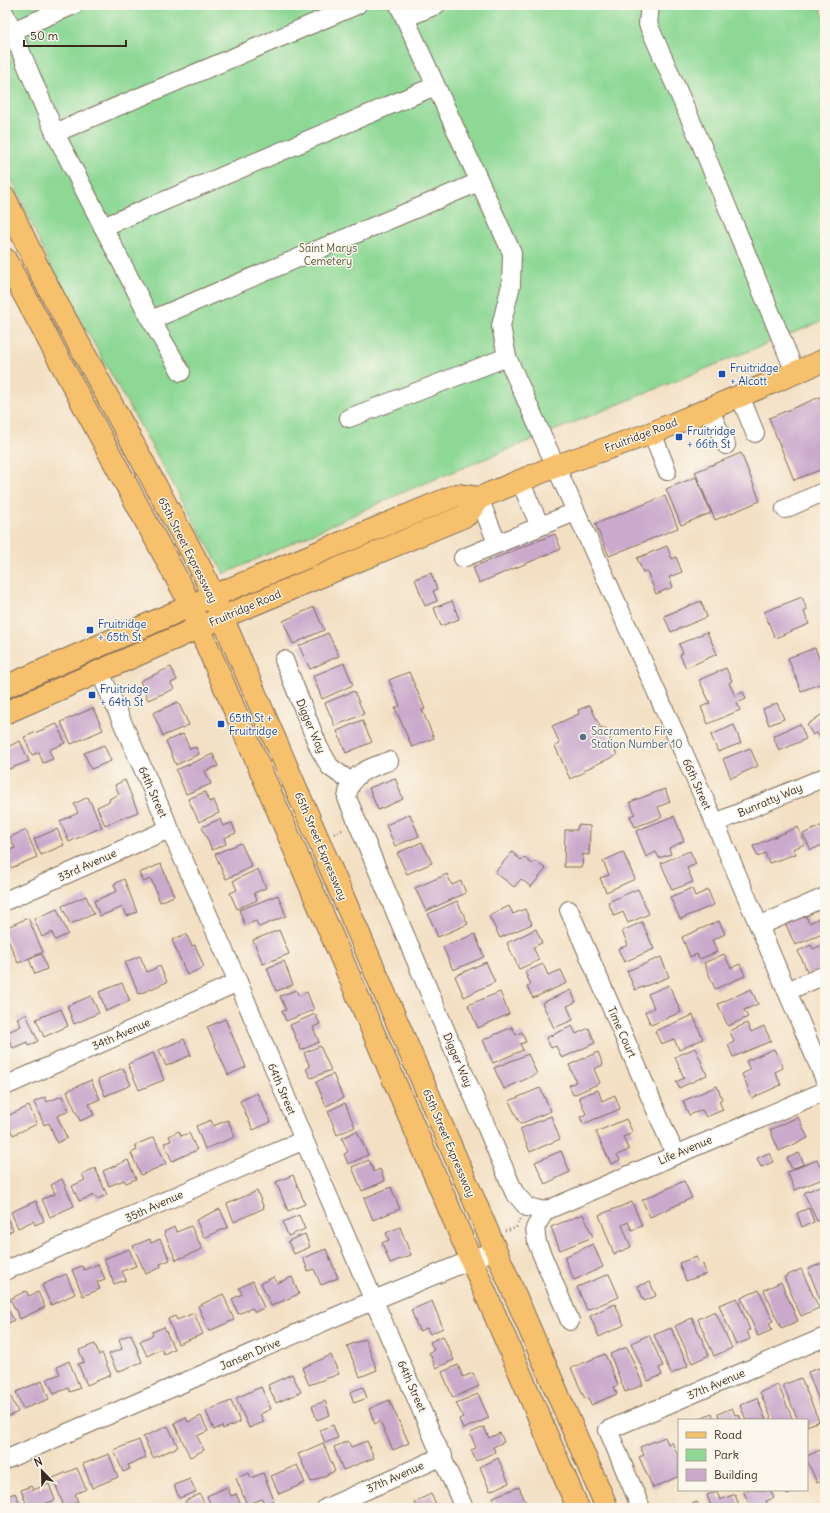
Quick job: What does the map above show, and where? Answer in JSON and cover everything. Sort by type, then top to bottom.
[{"type":"main road","name":"65th Street Expressway","points":[[5,198],[40,272],[203,573],[607,1508]]},
{"type":"main road","name":"65th Street Expressway","points":[[5,259],[190,606],[578,1508]]},
{"type":"main road","name":"Fruitridge Road","points":[[6,684],[212,596],[457,495],[479,498],[556,466],[652,433],[825,360]]},
{"type":"main road","name":"Fruitridge Road","points":[[5,713],[99,670],[467,515],[479,498]]},
{"type":"street","points":[[12,31],[74,5]]},
{"type":"street","points":[[55,133],[357,5]]},
{"type":"street","points":[[402,11],[436,5]]},
{"type":"street","points":[[650,5],[648,24],[700,141],[795,372]]},
{"type":"street","name":"66th Street","points":[[402,11],[512,253],[511,285],[501,326],[507,357],[715,824],[825,1080]]},
{"type":"street","points":[[5,14],[55,133],[151,320],[181,372]]},
{"type":"street","points":[[103,227],[435,86]]},
{"type":"street","points":[[151,320],[479,182]]},
{"type":"street","points":[[349,418],[507,357]]},
{"type":"street","points":[[740,396],[755,433]]},
{"type":"street","points":[[710,409],[726,446]]},
{"type":"street","points":[[652,433],[667,471]]},
{"type":"street","points":[[520,481],[540,526]]},
{"type":"street","points":[[785,508],[825,491]]},
{"type":"street","points":[[479,498],[498,543]]},
{"type":"street","points":[[463,558],[575,512]]},
{"type":"street","name":"Digger Way","points":[[284,660],[319,748],[330,767],[351,782],[347,798],[514,1192],[527,1206]]},
{"type":"street","name":"64th Street","points":[[99,670],[238,982],[304,1140],[443,1456],[464,1508]]},
{"type":"street","points":[[351,782],[360,772],[389,761]]},
{"type":"street","name":"Bunratty Way","points":[[715,824],[825,777]]},
{"type":"street","name":"33rd Avenue","points":[[5,901],[169,829]]},
{"type":"street","points":[[759,926],[825,897]]},
{"type":"street","name":"Time Court","points":[[569,910],[675,1154]]},
{"type":"street","points":[[787,991],[825,975]]},
{"type":"street","name":"34th Avenue","points":[[5,1086],[238,982]]},
{"type":"street","name":"Life Avenue","points":[[545,1211],[825,1091]]},
{"type":"street","name":"35th Avenue","points":[[5,1271],[304,1140]]},
{"type":"street","points":[[527,1206],[545,1211],[535,1228],[536,1243],[570,1321]]},
{"type":"street","name":"Jansen Drive","points":[[5,1460],[374,1300],[472,1260],[492,1242]]},
{"type":"street","name":"37th Avenue","points":[[641,1508],[608,1430],[825,1337]]},
{"type":"street","name":"37th Avenue","points":[[326,1508],[443,1456]]},
{"type":"path","points":[[319,840],[358,823]]},
{"type":"path","points":[[492,1242],[516,1228],[527,1206]]},
{"type":"green space","name":"Saint Marys Cemetery","points":[[5,5],[819,5],[825,20],[825,320],[406,491],[224,574],[50,266],[5,164]]},
{"type":"building","points":[[825,395],[825,468],[794,480],[769,418]]},
{"type":"building","points":[[741,453],[760,501],[715,520],[695,472]]},
{"type":"building","points":[[696,477],[711,513],[681,525],[666,489]]},
{"type":"building","points":[[665,496],[678,528],[609,556],[595,524]]},
{"type":"building","points":[[555,534],[561,549],[479,583],[473,567]]},
{"type":"building","points":[[667,546],[672,559],[676,557],[682,572],[669,577],[673,587],[656,594],[647,571],[643,572],[637,558]]},
{"type":"building","points":[[431,573],[437,589],[433,591],[437,601],[425,606],[415,579]]},
{"type":"building","points":[[802,597],[807,610],[804,612],[809,624],[775,638],[764,612]]},
{"type":"building","points":[[452,601],[459,619],[441,626],[434,608]]},
{"type":"building","points":[[701,601],[707,617],[671,632],[664,616]]},
{"type":"building","points":[[314,607],[324,630],[293,644],[283,621]]},
{"type":"building","points":[[707,632],[717,654],[686,668],[680,655],[683,653],[679,644]]},
{"type":"building","points":[[328,633],[339,656],[310,669],[299,646]]},
{"type":"building","points":[[815,648],[821,663],[825,662],[825,682],[801,691],[788,658]]},
{"type":"building","points":[[344,663],[353,685],[322,699],[313,676]]},
{"type":"building","points":[[171,667],[177,680],[171,683],[174,689],[148,700],[140,681]]},
{"type":"building","points":[[726,668],[732,681],[729,683],[735,696],[743,692],[746,699],[737,703],[740,710],[708,724],[701,707],[710,703],[699,680]]},
{"type":"building","points":[[409,672],[425,709],[422,710],[434,738],[412,747],[395,708],[400,706],[389,680]]},
{"type":"building","points":[[354,691],[364,714],[335,726],[325,703]]},
{"type":"building","points":[[178,702],[189,725],[163,736],[153,713]]},
{"type":"building","points":[[777,703],[784,719],[769,725],[763,709]]},
{"type":"building","name":"Sacramento Fire Station Number 10","points":[[590,705],[601,729],[605,727],[617,755],[584,770],[585,772],[570,779],[555,746],[560,744],[552,726],[579,714],[578,710]]},
{"type":"building","points":[[93,708],[103,730],[71,744],[61,722]]},
{"type":"building","points":[[825,712],[825,745],[816,732],[813,735],[807,725]]},
{"type":"building","points":[[362,720],[372,742],[346,753],[337,731]]},
{"type":"building","points":[[57,724],[65,743],[49,750],[53,759],[43,763],[39,752],[32,755],[24,737]]},
{"type":"building","points":[[800,724],[806,739],[779,751],[773,736]]},
{"type":"building","points":[[734,725],[741,743],[718,752],[711,735]]},
{"type":"building","points":[[183,734],[190,749],[196,747],[199,754],[176,765],[166,741]]},
{"type":"building","points":[[20,741],[29,761],[9,769],[7,765],[5,766],[5,748]]},
{"type":"building","points":[[104,745],[111,761],[91,769],[84,753]]},
{"type":"building","points":[[750,748],[758,766],[731,778],[723,759]]},
{"type":"building","points":[[213,754],[218,766],[205,771],[211,784],[186,794],[176,770]]},
{"type":"building","points":[[395,778],[403,799],[378,810],[369,788]]},
{"type":"building","points":[[125,780],[138,812],[105,825],[97,807],[110,801],[109,799],[119,794],[115,785]]},
{"type":"building","points":[[665,789],[670,802],[658,807],[662,817],[635,827],[630,816],[635,814],[630,802]]},
{"type":"building","points":[[205,792],[209,802],[214,800],[219,813],[199,822],[188,799]]},
{"type":"building","points":[[88,797],[102,827],[69,842],[60,821],[78,813],[74,804]]},
{"type":"building","points":[[410,814],[419,836],[395,846],[386,825]]},
{"type":"building","points":[[674,816],[684,841],[669,848],[671,854],[659,858],[656,852],[646,857],[636,831]]},
{"type":"building","points":[[220,819],[223,826],[232,823],[236,833],[224,838],[226,844],[212,850],[202,827]]},
{"type":"building","points":[[825,824],[825,844],[811,850],[803,834]]},
{"type":"building","points":[[578,825],[590,826],[589,855],[583,854],[582,867],[564,867],[565,830],[577,830]]},
{"type":"building","points":[[798,827],[805,844],[793,849],[796,854],[769,863],[765,853],[758,857],[753,846]]},
{"type":"building","points":[[57,829],[64,845],[41,855],[34,839]]},
{"type":"building","points":[[26,830],[37,857],[11,868],[5,855],[5,852],[15,848],[10,837]]},
{"type":"building","points":[[422,842],[432,863],[407,874],[397,853]]},
{"type":"building","points":[[241,843],[252,867],[226,879],[215,854]]},
{"type":"building","points":[[690,851],[696,864],[687,868],[693,882],[672,890],[661,863]]},
{"type":"building","points":[[512,852],[521,860],[524,857],[532,864],[535,861],[546,869],[531,887],[521,879],[514,887],[495,872]]},
{"type":"building","points":[[623,852],[635,879],[606,892],[600,878],[609,875],[603,861]]},
{"type":"building","points":[[161,864],[174,896],[160,902],[151,879],[143,882],[139,873]]},
{"type":"building","points":[[258,869],[266,888],[254,893],[257,900],[237,909],[230,893],[237,890],[233,881]]},
{"type":"building","points":[[447,874],[452,885],[461,881],[466,893],[426,911],[415,888]]},
{"type":"building","points":[[124,879],[137,912],[127,916],[123,907],[100,916],[94,901],[117,891],[114,884]]},
{"type":"building","points":[[692,888],[695,896],[708,890],[714,905],[680,919],[670,897]]},
{"type":"building","points":[[638,889],[649,914],[628,923],[623,912],[614,916],[608,902]]},
{"type":"building","points":[[278,895],[286,916],[259,927],[256,921],[245,925],[239,910]]},
{"type":"building","points":[[86,896],[94,914],[70,924],[62,906]]},
{"type":"building","points":[[457,901],[468,924],[438,937],[428,914]]},
{"type":"building","points":[[509,906],[513,914],[525,909],[532,924],[500,938],[489,916]]},
{"type":"building","points":[[57,909],[68,934],[55,940],[52,932],[42,937],[34,919]]},
{"type":"building","points":[[804,912],[809,923],[822,917],[825,924],[825,933],[795,945],[784,920]]},
{"type":"building","points":[[28,918],[43,952],[18,963],[5,933],[5,928]]},
{"type":"building","points":[[719,921],[725,934],[712,940],[717,952],[699,959],[697,954],[690,957],[682,937]]},
{"type":"building","points":[[642,922],[654,949],[624,962],[618,949],[628,945],[622,931]]},
{"type":"building","points":[[536,929],[542,943],[533,947],[539,960],[519,969],[507,943]]},
{"type":"building","points":[[279,930],[289,954],[263,964],[253,940]]},
{"type":"building","points":[[186,934],[192,946],[195,945],[204,967],[187,975],[172,940]]},
{"type":"building","points":[[475,934],[484,957],[453,970],[443,947]]},
{"type":"building","points":[[825,944],[825,967],[809,975],[798,951],[811,945],[813,949]]},
{"type":"building","points":[[42,954],[47,969],[35,974],[29,959]]},
{"type":"building","points":[[724,954],[731,968],[740,964],[745,976],[715,989],[704,963]]},
{"type":"building","points":[[140,956],[147,972],[160,966],[167,982],[139,994],[125,962]]},
{"type":"building","points":[[661,957],[669,977],[635,990],[627,971]]},
{"type":"building","points":[[284,961],[293,985],[276,991],[267,968]]},
{"type":"building","points":[[486,962],[495,982],[464,997],[455,976]]},
{"type":"building","points":[[543,964],[548,975],[561,970],[567,983],[533,998],[527,987],[531,985],[525,972]]},
{"type":"building","points":[[122,983],[130,1001],[106,1011],[99,992]]},
{"type":"building","points":[[669,985],[681,1012],[651,1025],[645,1012],[654,1008],[648,994]]},
{"type":"building","points":[[751,989],[758,1004],[744,1010],[748,1017],[728,1026],[718,1004]]},
{"type":"building","points":[[296,990],[299,996],[307,992],[314,1010],[286,1021],[282,1011],[286,1010],[280,996]]},
{"type":"building","points":[[571,990],[576,1002],[567,1006],[573,1020],[554,1028],[542,1003]]},
{"type":"building","points":[[500,992],[509,1014],[478,1028],[468,1005]]},
{"type":"building","points":[[91,996],[99,1013],[74,1024],[67,1006]]},
{"type":"building","points":[[61,1009],[68,1026],[44,1037],[36,1019]]},
{"type":"building","points":[[26,1014],[38,1041],[29,1046],[27,1042],[13,1048],[6,1033],[21,1026],[17,1018]]},
{"type":"building","points":[[315,1014],[320,1024],[313,1027],[319,1042],[301,1050],[290,1025]]},
{"type":"building","points":[[693,1015],[703,1039],[679,1050],[674,1039],[661,1044],[655,1031]]},
{"type":"building","points":[[225,1019],[246,1067],[228,1075],[207,1027]]},
{"type":"building","points":[[747,1023],[751,1032],[764,1026],[771,1041],[733,1057],[728,1045],[734,1042],[730,1031]]},
{"type":"building","points":[[572,1026],[576,1034],[589,1028],[595,1043],[562,1058],[556,1046],[551,1048],[546,1038]]},
{"type":"building","points":[[512,1027],[516,1035],[522,1032],[526,1042],[520,1044],[523,1050],[493,1063],[483,1040]]},
{"type":"building","points":[[184,1039],[191,1055],[166,1066],[159,1050]]},
{"type":"building","points":[[320,1046],[331,1070],[311,1078],[306,1069],[310,1067],[304,1053]]},
{"type":"building","points":[[695,1048],[707,1075],[679,1088],[676,1082],[684,1078],[675,1057]]},
{"type":"building","points":[[774,1049],[783,1068],[775,1072],[781,1085],[752,1098],[742,1074],[750,1070],[746,1061]]},
{"type":"building","points":[[598,1052],[603,1065],[594,1069],[600,1083],[573,1095],[569,1085],[576,1082],[569,1065]]},
{"type":"building","points":[[153,1053],[164,1080],[139,1090],[128,1064]]},
{"type":"building","points":[[528,1054],[537,1074],[504,1089],[494,1068]]},
{"type":"building","points":[[123,1068],[131,1085],[105,1096],[98,1079]]},
{"type":"building","points":[[333,1074],[343,1098],[326,1106],[316,1082]]},
{"type":"building","points":[[91,1080],[100,1099],[89,1104],[94,1115],[80,1121],[67,1091]]},
{"type":"building","points":[[717,1086],[722,1099],[719,1101],[723,1110],[706,1117],[702,1110],[689,1115],[683,1101]]},
{"type":"building","points":[[540,1088],[551,1111],[520,1124],[509,1101]]},
{"type":"building","points":[[598,1090],[602,1101],[615,1095],[620,1109],[583,1124],[580,1117],[586,1114],[579,1097]]},
{"type":"building","points":[[257,1093],[271,1122],[253,1130],[240,1101]]},
{"type":"building","points":[[62,1096],[69,1111],[57,1116],[67,1138],[57,1143],[49,1123],[44,1125],[34,1102],[45,1097],[47,1102]]},
{"type":"building","points":[[345,1103],[355,1127],[337,1135],[328,1111]]},
{"type":"building","points":[[29,1106],[37,1124],[13,1135],[5,1117]]},
{"type":"building","points":[[551,1116],[560,1139],[530,1152],[520,1129]]},
{"type":"building","points":[[798,1117],[808,1138],[779,1151],[770,1130]]},
{"type":"building","points":[[626,1119],[633,1133],[623,1137],[629,1150],[617,1155],[620,1160],[611,1164],[596,1132]]},
{"type":"building","points":[[211,1120],[213,1126],[228,1120],[235,1137],[205,1149],[196,1126]]},
{"type":"building","points":[[179,1131],[181,1136],[189,1133],[197,1150],[172,1161],[164,1143],[171,1141],[169,1136]]},
{"type":"building","points":[[357,1131],[368,1155],[348,1164],[344,1154],[348,1152],[342,1138]]},
{"type":"building","points":[[154,1137],[166,1164],[141,1175],[131,1153],[137,1150],[135,1145]]},
{"type":"building","points":[[561,1151],[570,1172],[545,1184],[535,1162]]},
{"type":"building","points":[[769,1153],[773,1162],[761,1167],[757,1158]]},
{"type":"building","points":[[799,1153],[804,1164],[792,1169],[787,1158]]},
{"type":"building","points":[[128,1160],[136,1179],[126,1183],[124,1180],[109,1186],[103,1171]]},
{"type":"building","points":[[369,1160],[374,1172],[380,1169],[385,1181],[362,1191],[352,1167]]},
{"type":"building","points":[[817,1160],[825,1178],[795,1190],[787,1172]]},
{"type":"building","points":[[95,1168],[107,1195],[97,1199],[95,1195],[79,1201],[72,1186],[85,1180],[82,1174]]},
{"type":"building","points":[[293,1175],[305,1204],[288,1211],[276,1182]]},
{"type":"building","points":[[62,1179],[74,1206],[50,1217],[42,1199],[55,1194],[51,1185]]},
{"type":"building","points":[[684,1181],[692,1198],[650,1217],[642,1200]]},
{"type":"building","points":[[820,1186],[825,1198],[825,1217],[817,1221],[804,1193]]},
{"type":"building","points":[[391,1187],[400,1209],[373,1220],[364,1198]]},
{"type":"building","points":[[257,1191],[264,1208],[234,1222],[227,1204]]},
{"type":"building","points":[[36,1201],[44,1221],[35,1225],[33,1221],[18,1228],[11,1212]]},
{"type":"building","points":[[632,1202],[642,1226],[632,1230],[628,1222],[622,1225],[631,1247],[614,1254],[599,1215]]},
{"type":"building","points":[[809,1208],[814,1222],[802,1227],[797,1213]]},
{"type":"building","points":[[220,1209],[228,1227],[204,1238],[196,1220]]},
{"type":"building","points":[[5,1214],[13,1230],[5,1234]]},
{"type":"building","points":[[583,1214],[593,1237],[560,1250],[551,1227]]},
{"type":"building","points":[[299,1215],[305,1229],[288,1236],[283,1222]]},
{"type":"building","points":[[191,1226],[202,1249],[176,1260],[164,1232],[174,1227],[177,1232]]},
{"type":"building","points":[[400,1227],[411,1255],[390,1263],[382,1243],[389,1240],[386,1233]]},
{"type":"building","points":[[305,1234],[310,1247],[294,1254],[288,1241]]},
{"type":"building","points":[[150,1239],[151,1243],[160,1239],[170,1260],[160,1264],[161,1267],[146,1274],[133,1246]]},
{"type":"building","points":[[593,1244],[603,1267],[574,1280],[564,1257]]},
{"type":"building","points":[[129,1249],[136,1266],[122,1271],[126,1280],[114,1284],[104,1259]]},
{"type":"building","points":[[326,1249],[338,1278],[321,1285],[314,1269],[308,1271],[303,1258]]},
{"type":"building","points":[[696,1257],[699,1265],[703,1264],[706,1274],[686,1281],[679,1263]]},
{"type":"building","points":[[825,1262],[825,1306],[823,1307],[808,1269]]},
{"type":"building","points":[[98,1264],[105,1279],[97,1282],[100,1289],[83,1296],[72,1270],[82,1266],[84,1270]]},
{"type":"building","points":[[801,1269],[819,1308],[801,1316],[784,1277]]},
{"type":"building","points":[[66,1274],[75,1294],[51,1305],[42,1285]]},
{"type":"building","points":[[609,1274],[619,1297],[587,1310],[577,1287]]},
{"type":"building","points":[[274,1277],[277,1283],[292,1277],[299,1294],[271,1306],[261,1283]]},
{"type":"building","points":[[253,1281],[264,1308],[255,1312],[252,1308],[238,1314],[232,1299],[242,1294],[239,1288]]},
{"type":"building","points":[[650,1282],[656,1296],[644,1301],[638,1286]]},
{"type":"building","points":[[781,1282],[798,1321],[781,1328],[764,1290]]},
{"type":"building","points":[[759,1290],[773,1321],[769,1323],[772,1330],[758,1336],[741,1298]]},
{"type":"building","points":[[26,1291],[29,1296],[38,1292],[45,1307],[20,1319],[10,1299]]},
{"type":"building","points":[[223,1294],[234,1320],[209,1331],[198,1306]]},
{"type":"building","points":[[737,1298],[750,1330],[747,1331],[750,1339],[736,1345],[719,1305]]},
{"type":"building","points":[[432,1301],[443,1328],[430,1334],[427,1328],[419,1331],[411,1310]]},
{"type":"building","points":[[615,1304],[624,1325],[599,1337],[590,1316]]},
{"type":"building","points":[[5,1306],[14,1320],[5,1325]]},
{"type":"building","points":[[715,1311],[732,1348],[714,1356],[698,1319]]},
{"type":"building","points":[[194,1313],[203,1334],[178,1344],[168,1319],[175,1316],[177,1320]]},
{"type":"building","points":[[692,1318],[709,1355],[692,1363],[675,1326]]},
{"type":"building","points":[[164,1327],[174,1349],[164,1354],[161,1349],[147,1356],[140,1341],[153,1335],[152,1332]]},
{"type":"building","points":[[671,1328],[688,1366],[671,1374],[654,1335]]},
{"type":"building","points":[[131,1334],[142,1362],[117,1372],[109,1354],[122,1349],[119,1339]]},
{"type":"building","points":[[649,1335],[663,1366],[659,1368],[662,1375],[648,1381],[631,1343]]},
{"type":"building","points":[[443,1336],[454,1360],[436,1368],[429,1352],[434,1350],[430,1342]]},
{"type":"building","points":[[365,1339],[377,1370],[360,1377],[347,1346]]},
{"type":"building","points":[[95,1344],[99,1355],[102,1353],[111,1375],[87,1385],[78,1364],[84,1362],[79,1350]]},
{"type":"building","points":[[627,1347],[643,1385],[625,1392],[610,1354]]},
{"type":"building","points":[[605,1354],[618,1385],[614,1387],[617,1394],[591,1405],[588,1398],[585,1399],[571,1368]]},
{"type":"building","points":[[331,1355],[339,1374],[309,1385],[302,1368]]},
{"type":"building","points":[[69,1361],[80,1388],[70,1392],[68,1388],[54,1394],[47,1379],[60,1374],[57,1367]]},
{"type":"building","points":[[458,1365],[463,1377],[473,1373],[479,1386],[453,1398],[442,1372]]},
{"type":"building","points":[[822,1367],[825,1373],[825,1404],[821,1406],[808,1372]]},
{"type":"building","points":[[292,1374],[301,1392],[276,1403],[268,1385]]},
{"type":"building","points":[[801,1378],[819,1421],[808,1426],[808,1419],[798,1419],[783,1385]]},
{"type":"building","points":[[42,1381],[49,1399],[23,1409],[16,1392]]},
{"type":"building","points":[[778,1385],[793,1419],[772,1419],[760,1392]]},
{"type":"building","points":[[261,1387],[271,1409],[260,1414],[264,1422],[249,1428],[236,1398]]},
{"type":"building","points":[[363,1387],[367,1398],[354,1403],[350,1392]]},
{"type":"building","points":[[478,1394],[489,1418],[463,1429],[459,1419],[463,1417],[456,1403]]},
{"type":"building","points":[[10,1395],[18,1412],[5,1418],[5,1397]]},
{"type":"building","points":[[757,1398],[766,1419],[746,1419],[740,1405]]},
{"type":"building","points":[[389,1400],[409,1443],[393,1450],[380,1421],[375,1424],[369,1409]]},
{"type":"building","points":[[231,1401],[240,1422],[223,1429],[222,1426],[214,1430],[206,1411]]},
{"type":"building","points":[[325,1401],[330,1415],[317,1420],[312,1406]]},
{"type":"building","points":[[732,1408],[735,1415],[739,1414],[741,1419],[720,1419],[718,1414]]},
{"type":"building","points":[[712,1414],[714,1419],[700,1419]]},
{"type":"building","points":[[201,1416],[208,1431],[197,1436],[204,1450],[190,1457],[174,1423],[186,1417],[188,1422]]},
{"type":"building","points":[[333,1425],[338,1438],[325,1443],[320,1430]]},
{"type":"building","points":[[168,1426],[178,1447],[153,1458],[143,1437]]},
{"type":"building","points":[[484,1427],[489,1438],[500,1433],[504,1442],[493,1447],[495,1452],[476,1461],[471,1450],[476,1448],[470,1433]]},
{"type":"building","points":[[665,1437],[668,1444],[672,1442],[678,1456],[678,1476],[653,1488],[639,1457],[644,1455],[640,1447]]},
{"type":"building","points":[[139,1440],[146,1458],[128,1465],[130,1469],[123,1472],[114,1450]]},
{"type":"building","points":[[348,1441],[351,1447],[367,1441],[374,1458],[343,1470],[334,1447]]},
{"type":"building","points":[[323,1443],[335,1471],[311,1482],[298,1454]]},
{"type":"building","points":[[820,1450],[822,1456],[825,1455],[825,1479],[817,1483],[808,1462],[808,1456]]},
{"type":"building","points":[[109,1454],[118,1477],[92,1488],[83,1464]]},
{"type":"building","points":[[498,1458],[509,1483],[490,1491],[480,1467]]},
{"type":"building","points":[[297,1465],[305,1483],[279,1494],[271,1476]]},
{"type":"building","points":[[77,1468],[86,1489],[75,1494],[78,1502],[64,1507],[53,1478]]},
{"type":"building","points":[[249,1473],[251,1478],[263,1473],[274,1500],[264,1504],[262,1499],[247,1505],[236,1478]]},
{"type":"building","points":[[190,1479],[196,1492],[179,1498],[174,1485]]},
{"type":"building","points":[[49,1484],[55,1500],[35,1508],[28,1508],[21,1490],[31,1486],[33,1490]]},
{"type":"building","points":[[227,1487],[231,1496],[236,1494],[243,1508],[212,1508],[207,1496]]},
{"type":"building","points":[[519,1487],[528,1508],[497,1508],[493,1497]]},
{"type":"building","points":[[717,1491],[720,1500],[735,1494],[740,1508],[712,1508],[707,1495]]},
{"type":"building","points":[[743,1491],[770,1491],[774,1498],[766,1501],[768,1506],[762,1508],[751,1508]]},
{"type":"building","points":[[785,1491],[797,1491],[787,1495]]},
{"type":"building","points":[[15,1493],[22,1508],[5,1508],[5,1497]]},
{"type":"building","points":[[200,1494],[206,1508],[189,1508],[185,1501]]},
{"type":"building","points":[[431,1494],[438,1508],[417,1508],[414,1502]]},
{"type":"building","points":[[697,1502],[700,1508],[682,1508]]},
{"type":"place","name":"Fruitridge + Alcott","points":[[722,374]]},
{"type":"place","name":"Fruitridge + 66th St","points":[[679,437]]},
{"type":"place","name":"Fruitridge + 65th St","points":[[90,630]]},
{"type":"place","name":"Fruitridge + 64th St","points":[[92,695]]},
{"type":"place","name":"65th St + Fruitridge","points":[[221,724]]},
{"type":"place","name":"Sacramento Fire Station Number 10","points":[[583,737]]}]
